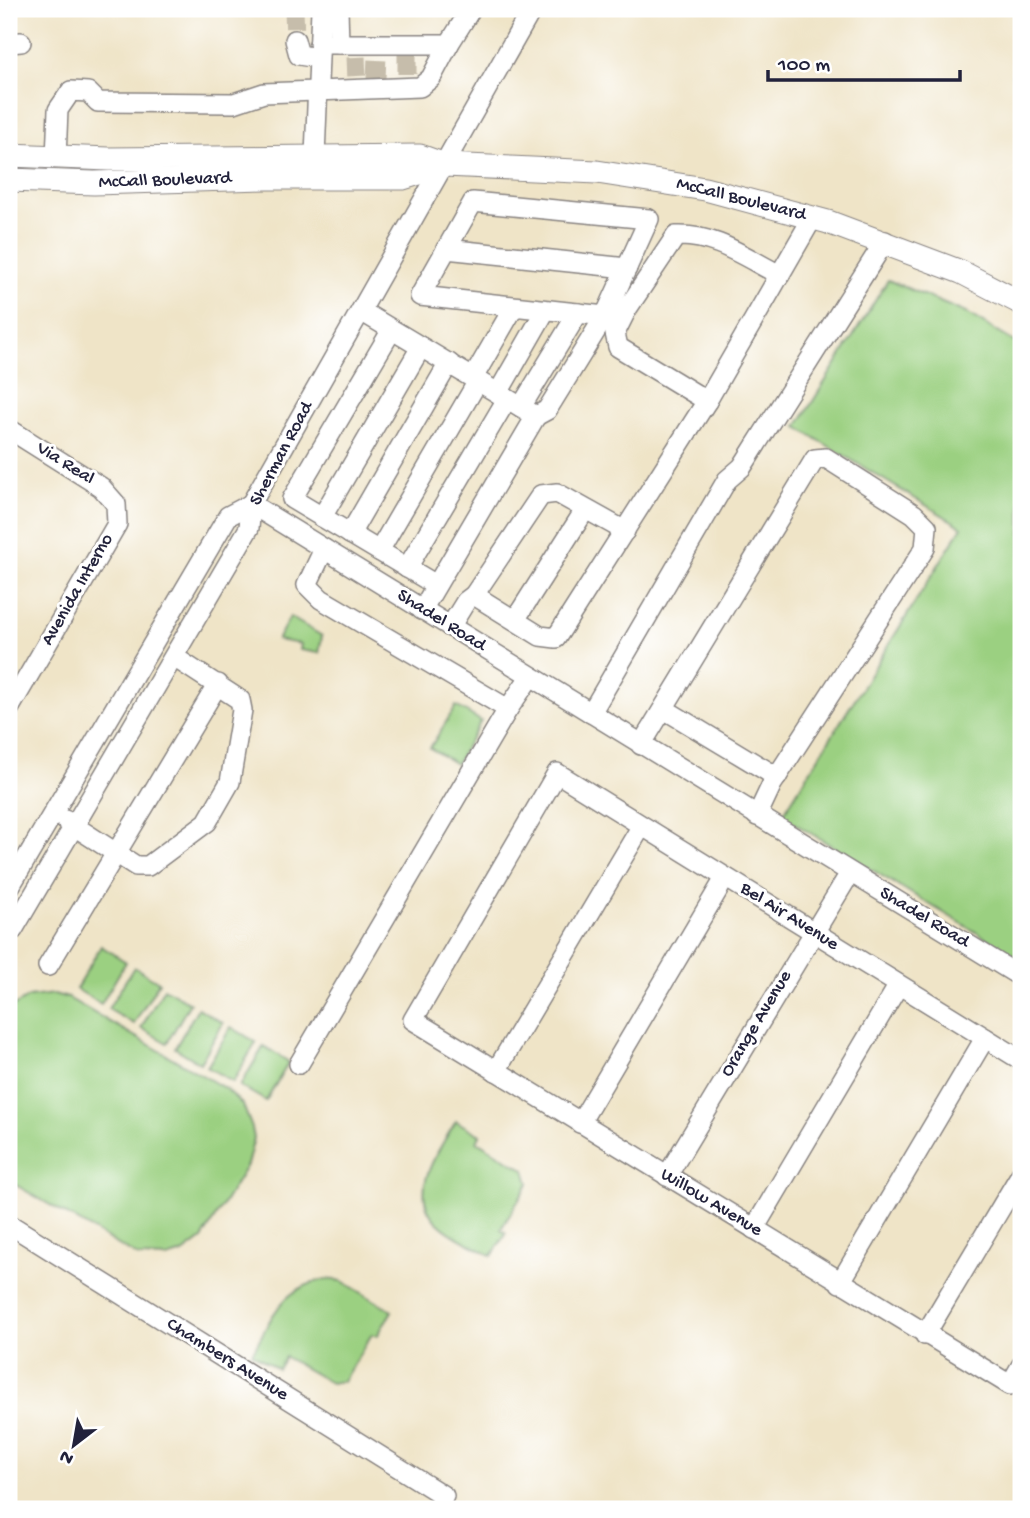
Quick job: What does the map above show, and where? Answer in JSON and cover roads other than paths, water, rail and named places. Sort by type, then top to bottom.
[{"type":"main road","name":"McCall Boulevard","points":[[9,155],[56,158],[419,156],[445,165]]},
{"type":"main road","points":[[9,166],[39,168],[56,158]]},
{"type":"main road","name":"McCall Boulevard","points":[[9,180],[105,183],[267,178],[403,178],[445,165],[523,166],[655,179],[755,200],[885,241],[961,272],[1021,303]]},
{"type":"street","points":[[315,156],[321,9]]},
{"type":"street","points":[[338,9],[348,49]]},
{"type":"street","points":[[56,158],[58,110],[71,91],[88,92],[98,102],[234,103],[264,93],[317,91],[376,84],[420,87],[431,78],[471,9]]},
{"type":"street","name":"Sherman Road","points":[[9,932],[13,930],[74,828],[248,528],[251,504],[531,9]]},
{"type":"street","points":[[295,40],[299,55],[319,51],[393,50],[449,44]]},
{"type":"street","points":[[361,312],[515,404],[547,410],[605,316],[649,219],[473,202],[420,296],[605,316]]},
{"type":"street","points":[[474,595],[540,636],[556,638],[707,401],[813,217]]},
{"type":"street","points":[[707,401],[618,347],[615,333],[627,309],[676,236],[697,235],[719,243],[780,275]]},
{"type":"street","points":[[591,713],[727,480],[742,467],[885,241]]},
{"type":"street","points":[[446,249],[627,268]]},
{"type":"street","points":[[379,551],[514,307]]},
{"type":"street","points":[[422,610],[436,585],[515,404],[545,311]]},
{"type":"street","points":[[407,568],[578,313]]},
{"type":"street","points":[[387,338],[292,499],[436,585]]},
{"type":"street","points":[[322,517],[421,347]]},
{"type":"street","points":[[350,534],[449,363]]},
{"type":"street","name":"Via Real","points":[[9,429],[101,486],[116,504]]},
{"type":"street","points":[[641,745],[815,459],[826,457],[914,514],[927,527],[928,536],[925,548],[777,777],[757,816]]},
{"type":"street","points":[[450,627],[541,495],[557,493],[625,531]]},
{"type":"street","name":"Avenida Interno","points":[[9,709],[117,524],[116,504]]},
{"type":"street","points":[[9,888],[228,516],[251,504]]},
{"type":"street","name":"Shadel Road","points":[[251,504],[1021,977]]},
{"type":"street","points":[[515,620],[585,510]]},
{"type":"street","points":[[324,549],[307,586],[310,591],[508,709]]},
{"type":"street","points":[[63,794],[65,822],[136,866],[148,866],[207,822],[230,782],[242,710],[240,700],[174,657]]},
{"type":"street","points":[[299,1064],[508,709],[530,677]]},
{"type":"street","points":[[48,966],[218,684]]},
{"type":"street","points":[[664,709],[777,777]]},
{"type":"street","name":"Bel Air Avenue","points":[[413,1020],[557,772],[641,827],[1021,1060]]},
{"type":"street","points":[[496,1071],[641,827]]},
{"type":"street","name":"Orange Avenue","points":[[667,1176],[850,873]]},
{"type":"street","points":[[580,1123],[725,878]]},
{"type":"street","points":[[754,1229],[898,986]]},
{"type":"street","name":"Willow Avenue","points":[[413,1020],[1010,1385],[1021,1366]]},
{"type":"street","points":[[840,1283],[985,1038]]},
{"type":"street","points":[[925,1335],[1021,1174]]},
{"type":"street","name":"Chambers Avenue","points":[[9,1224],[441,1503]]},
{"type":"waterway","points":[[1013,75],[1021,84]]},
{"type":"tunnel","points":[[294,9],[295,40]]},
{"type":"tunnel","points":[[407,55],[407,79]]},
{"type":"tunnel","points":[[376,79],[377,56]]},
{"type":"tunnel","points":[[356,57],[357,80]]}]
